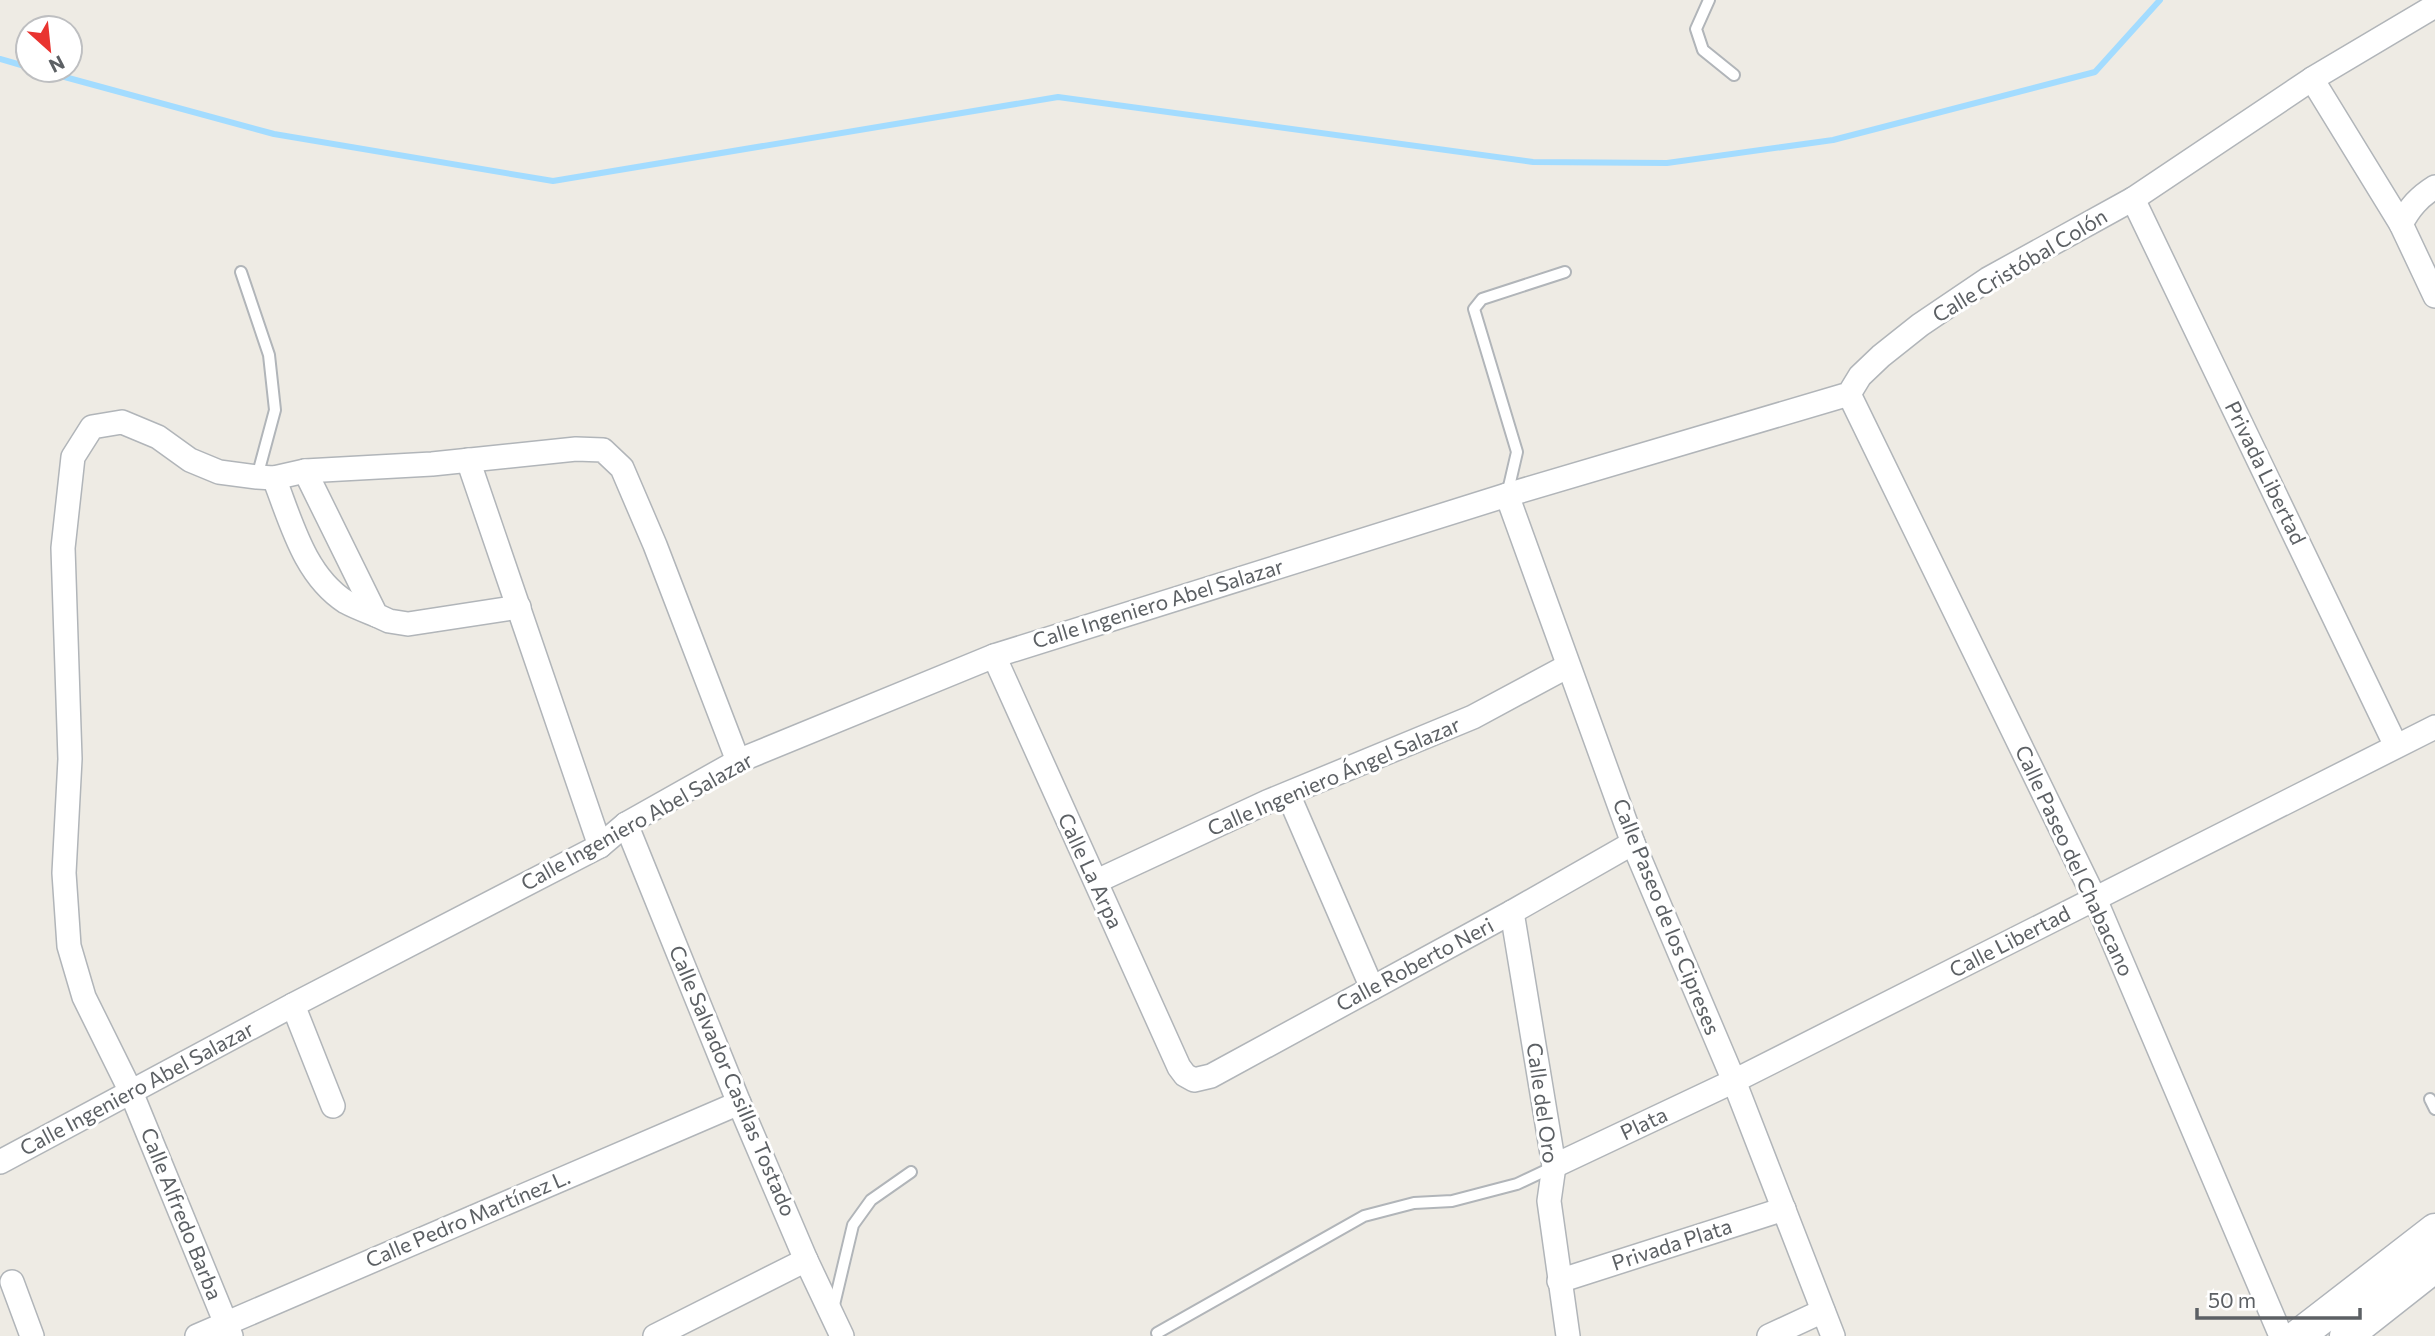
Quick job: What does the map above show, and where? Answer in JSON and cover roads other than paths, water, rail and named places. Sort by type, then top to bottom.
[{"type":"street","name":"Calle Cristóbal Colón","points":[[1849,394],[1860,376],[1920,325],[1988,279],[2133,199],[2312,79],[2434,3]]},
{"type":"street","points":[[2312,79],[2401,224],[2435,296]]},
{"type":"street","points":[[2401,224],[2409,208],[2435,187]]},
{"type":"street","name":"Privada Libertad","points":[[2133,199],[2396,746]]},
{"type":"street","points":[[1507,495],[1849,394]]},
{"type":"street","name":"Calle Paseo del Chabacano","points":[[1849,394],[2095,900],[2281,1336]]},
{"type":"street","name":"Calle Alfredo Barba","points":[[228,1330],[131,1092],[84,997],[69,946],[64,873],[70,758],[63,548],[73,457],[92,427],[122,422],[158,437],[190,460],[219,472],[265,477]]},
{"type":"street","points":[[519,607],[408,624],[389,621],[346,602],[323,583],[304,553],[265,477],[305,471],[468,460],[576,449],[603,450],[622,468],[655,545],[738,761]]},
{"type":"street","points":[[468,460],[600,846]]},
{"type":"street","points":[[305,471],[376,615]]},
{"type":"street","name":"Calle Ingeniero Abel Salazar","points":[[0,1162],[293,1005],[600,846],[626,824],[738,761],[994,656],[1507,495]]},
{"type":"street","name":"Calle Paseo de los Cipreses","points":[[1507,495],[1633,843],[1734,1081],[1833,1336]]},
{"type":"street","name":"Calle La Arpa","points":[[994,656],[1179,1066],[1185,1075],[1194,1080]]},
{"type":"street","name":"Calle Ingeniero Ángel Salazar","points":[[1097,881],[1288,794],[1472,718],[1569,666]]},
{"type":"street","name":"Calle Libertad","points":[[1734,1081],[2435,727]]},
{"type":"street","points":[[1288,794],[1372,988]]},
{"type":"street","name":"Calle Salvador Casillas Tostado","points":[[626,824],[739,1103],[806,1260],[833,1312],[842,1336]]},
{"type":"street","name":"Calle Roberto Neri","points":[[1194,1080],[1211,1076],[1633,843]]},
{"type":"street","name":"Calle del Oro","points":[[1512,912],[1553,1166],[1549,1201],[1568,1336]]},
{"type":"street","points":[[293,1005],[333,1105]]},
{"type":"street","name":"Plata","points":[[1553,1166],[1734,1081]]},
{"type":"street","name":"Calle Pedro Martínez L.","points":[[197,1336],[228,1330],[739,1103]]},
{"type":"street","name":"Privada Plata","points":[[1559,1281],[1784,1209]]},
{"type":"street","points":[[2298,1336],[2435,1230]]},
{"type":"street","points":[[655,1336],[806,1260]]},
{"type":"street","points":[[2346,1336],[2435,1266]]},
{"type":"street","points":[[12,1282],[32,1336]]},
{"type":"street","points":[[1769,1336],[1823,1311]]},
{"type":"lane","points":[[1709,0],[1696,29],[1699,40],[1703,50],[1734,75]]},
{"type":"lane","points":[[241,272],[269,355],[275,411],[265,477]]},
{"type":"lane","points":[[1507,495],[1517,452],[1474,309],[1482,299],[1565,272]]},
{"type":"lane","points":[[2430,1098],[2435,1110]]},
{"type":"lane","points":[[1157,1333],[1364,1216],[1414,1203],[1452,1201],[1517,1184],[1553,1166]]},
{"type":"lane","points":[[833,1312],[853,1224],[872,1200],[911,1172]]},
{"type":"waterway","points":[[84,82],[274,134],[553,181],[1058,97],[1533,162],[1667,163],[1833,140],[2095,72],[2160,0]]},
{"type":"waterway","points":[[0,59],[14,63]]}]
